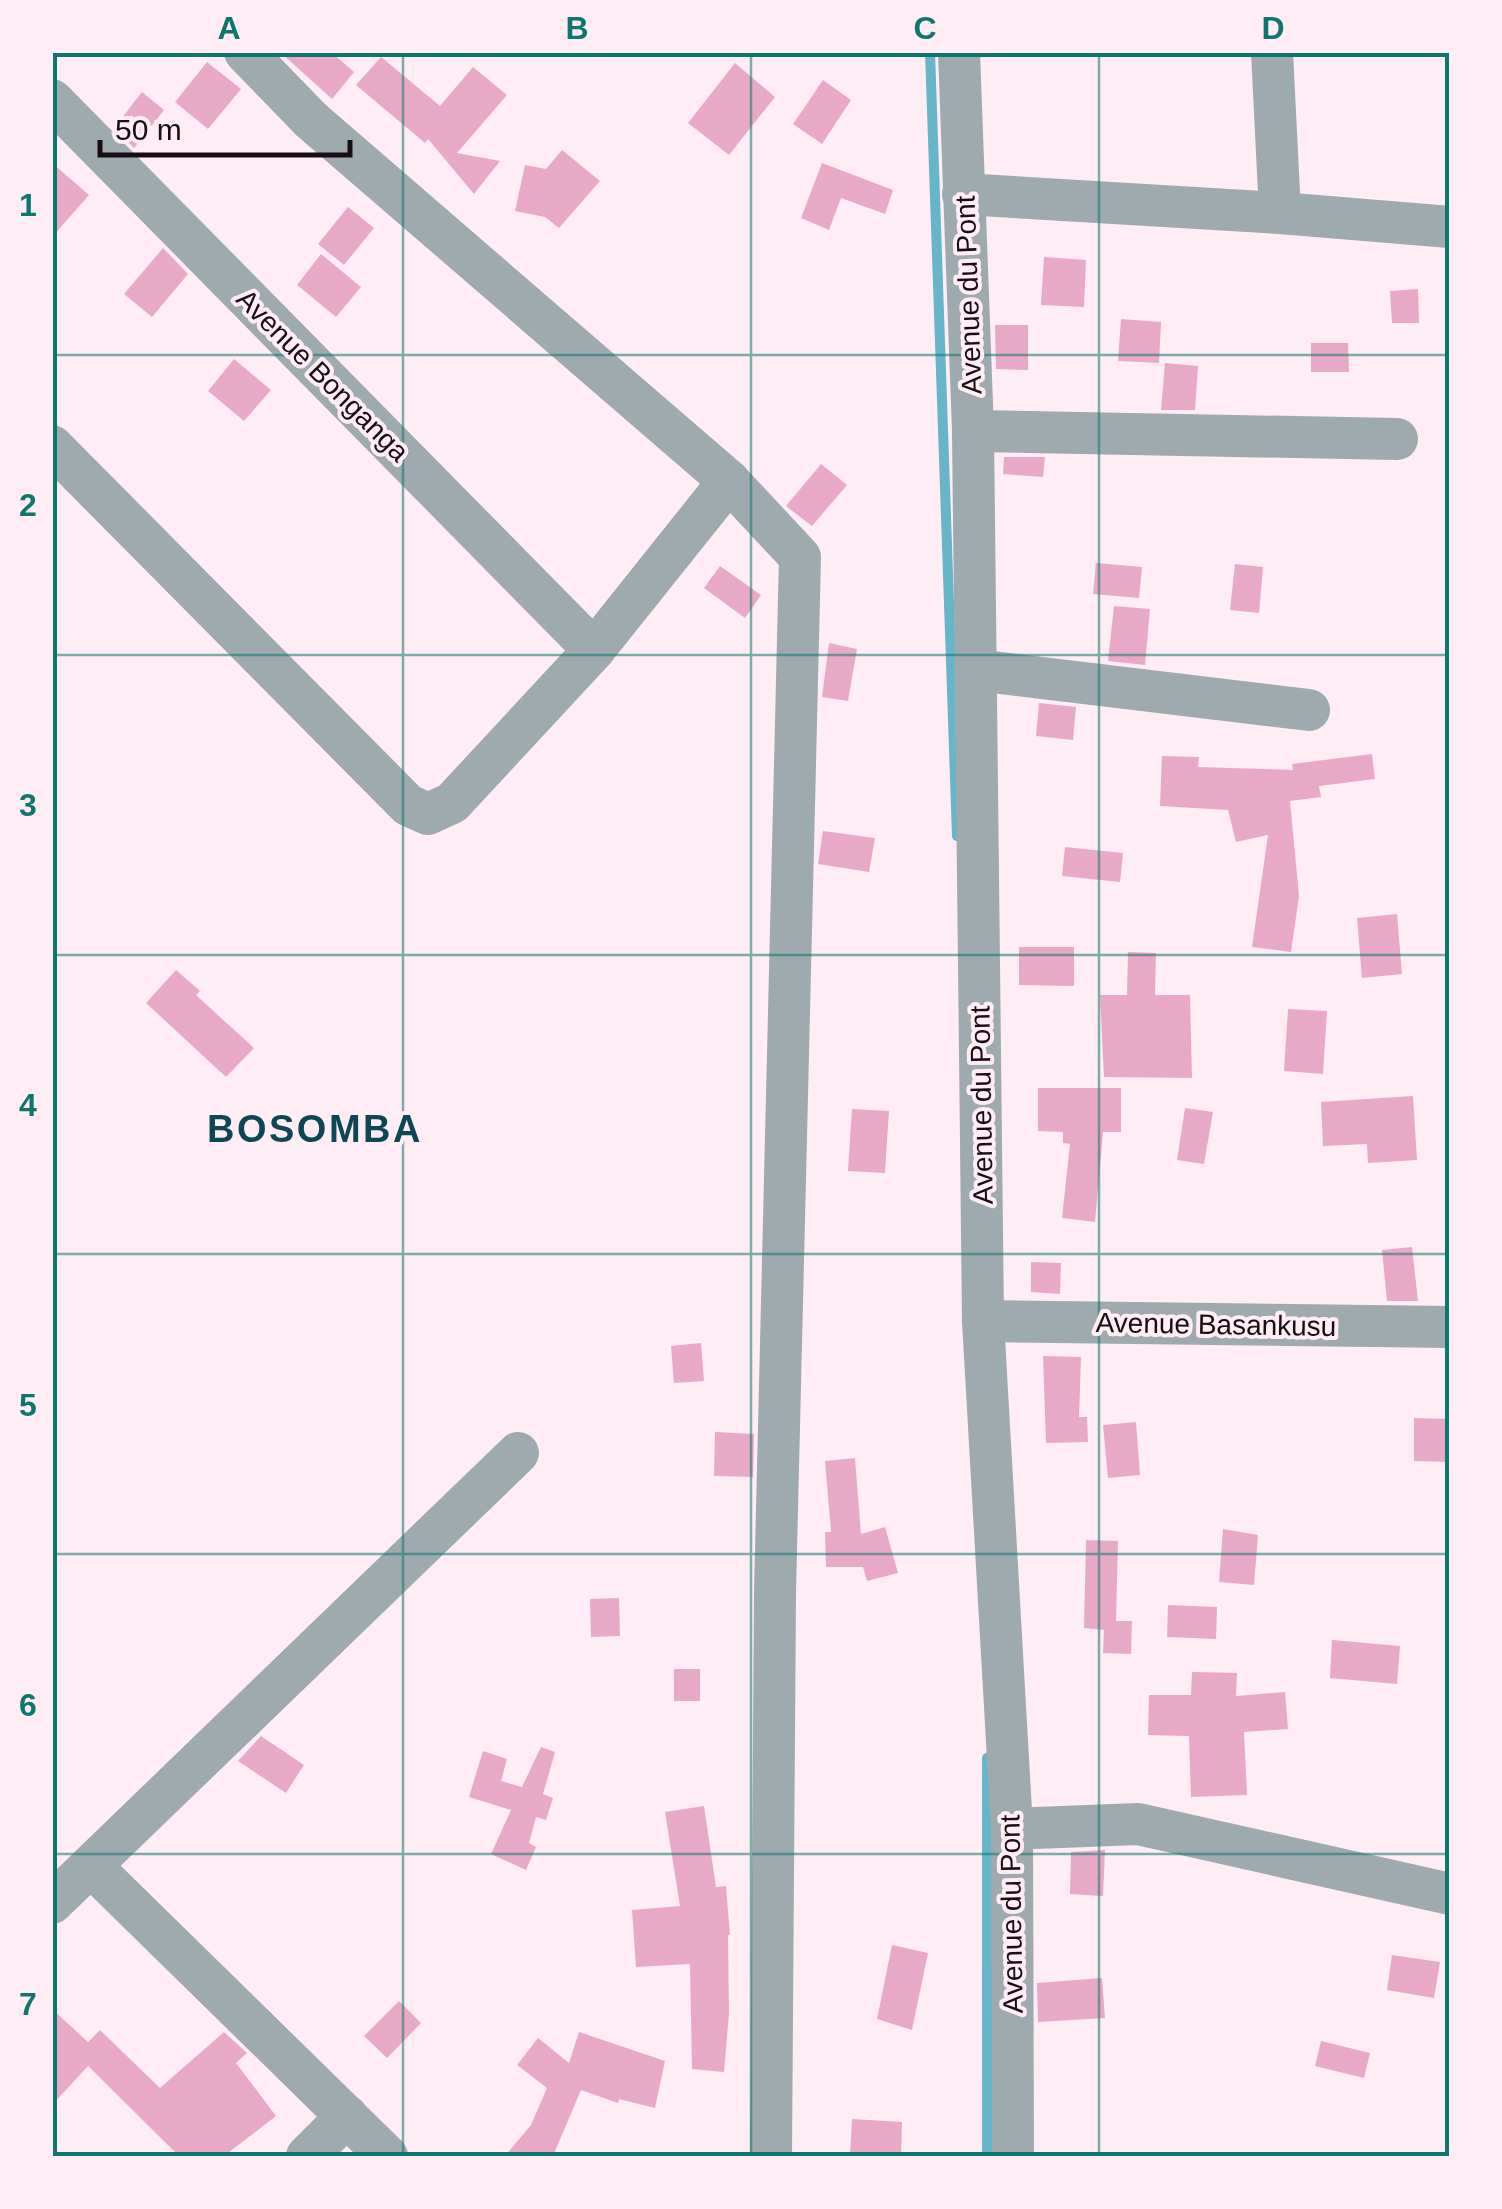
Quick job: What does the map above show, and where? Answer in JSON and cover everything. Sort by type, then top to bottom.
[{"type":"street","points":[[245,52],[311,120],[729,481],[800,557],[774,1592],[772,2156]]},
{"type":"street","name":"Avenue du Pont","points":[[959,52],[974,431],[983,1321],[1012,1829],[1013,2156]]},
{"type":"street","points":[[1272,52],[1280,213]]},
{"type":"street","name":"Avenue Bonganga","points":[[52,100],[594,650]]},
{"type":"street","points":[[964,194],[1450,226]]},
{"type":"street","points":[[974,431],[1397,439]]},
{"type":"street","points":[[52,446],[408,806],[428,814],[452,803],[594,650],[729,481]]},
{"type":"street","points":[[976,670],[1309,710]]},
{"type":"street","name":"Avenue Basankusu","points":[[983,1321],[1450,1327]]},
{"type":"street","points":[[52,1902],[518,1453]]},
{"type":"street","points":[[1012,1829],[1138,1824],[1450,1894]]},
{"type":"street","points":[[91,1866],[387,2156]]},
{"type":"street","points":[[307,2156],[347,2116]]},
{"type":"building","points":[[280,52],[331,52],[354,72],[332,99]]},
{"type":"building","points":[[381,57],[440,106],[473,67],[507,95],[457,153],[500,161],[474,194],[428,139],[425,143],[356,85]]},
{"type":"building","points":[[207,62],[241,89],[208,129],[175,102]]},
{"type":"building","points":[[735,63],[775,97],[729,155],[688,123]]},
{"type":"building","points":[[823,80],[851,100],[822,144],[793,124]]},
{"type":"building","points":[[142,92],[164,110],[134,148],[114,128]]},
{"type":"building","points":[[562,150],[600,181],[559,228],[545,217],[515,211],[525,165],[546,169]]},
{"type":"building","points":[[52,163],[89,195],[52,237]]},
{"type":"building","points":[[822,163],[893,190],[885,214],[841,198],[829,230],[801,218]]},
{"type":"building","points":[[348,207],[374,228],[344,265],[318,244]]},
{"type":"building","points":[[163,248],[188,274],[152,317],[124,294]]},
{"type":"building","points":[[321,254],[361,287],[336,317],[297,285]]},
{"type":"building","points":[[1044,257],[1086,260],[1084,307],[1041,305]]},
{"type":"building","points":[[1418,289],[1419,323],[1392,323],[1390,291]]},
{"type":"building","points":[[1121,319],[1161,322],[1159,363],[1118,361]]},
{"type":"building","points":[[995,325],[1028,325],[1028,370],[996,369]]},
{"type":"building","points":[[1311,343],[1348,343],[1349,372],[1311,372]]},
{"type":"building","points":[[234,359],[271,390],[244,421],[208,391]]},
{"type":"building","points":[[1165,363],[1198,366],[1195,410],[1161,410]]},
{"type":"building","points":[[1004,457],[1045,457],[1043,477],[1003,474]]},
{"type":"building","points":[[821,464],[847,485],[812,526],[786,506]]},
{"type":"building","points":[[1096,563],[1142,567],[1139,598],[1093,594]]},
{"type":"building","points":[[1235,564],[1263,567],[1259,613],[1230,610]]},
{"type":"building","points":[[720,566],[761,595],[745,618],[704,588]]},
{"type":"building","points":[[1114,606],[1150,609],[1145,665],[1108,661]]},
{"type":"building","points":[[829,643],[857,649],[848,701],[822,697]]},
{"type":"building","points":[[1039,703],[1076,707],[1073,740],[1036,736]]},
{"type":"building","points":[[1372,754],[1375,779],[1319,786],[1321,797],[1290,801],[1299,896],[1291,952],[1252,947],[1268,835],[1236,842],[1228,810],[1160,806],[1162,756],[1199,757],[1198,767],[1293,770],[1292,764]]},
{"type":"building","points":[[823,831],[875,838],[869,872],[818,864]]},
{"type":"building","points":[[1065,847],[1123,853],[1120,882],[1062,876]]},
{"type":"building","points":[[1397,914],[1402,974],[1362,978],[1357,918]]},
{"type":"building","points":[[1019,947],[1074,947],[1074,986],[1019,985]]},
{"type":"building","points":[[1128,952],[1156,953],[1155,995],[1190,995],[1192,1078],[1104,1077],[1100,995],[1127,995]]},
{"type":"building","points":[[176,970],[200,991],[196,995],[254,1048],[226,1077],[146,1003]]},
{"type":"building","points":[[1288,1009],[1327,1011],[1323,1074],[1284,1071]]},
{"type":"building","points":[[1038,1088],[1121,1088],[1121,1132],[1103,1132],[1095,1222],[1062,1218],[1070,1144],[1063,1143],[1063,1132],[1038,1131]]},
{"type":"building","points":[[1413,1096],[1417,1160],[1368,1163],[1367,1144],[1323,1146],[1321,1102]]},
{"type":"building","points":[[1185,1108],[1213,1112],[1204,1164],[1177,1160]]},
{"type":"building","points":[[852,1109],[889,1111],[885,1173],[848,1171]]},
{"type":"building","points":[[1412,1247],[1418,1301],[1387,1301],[1382,1250]]},
{"type":"building","points":[[1031,1262],[1061,1263],[1060,1294],[1031,1292]]},
{"type":"building","points":[[701,1343],[704,1381],[674,1383],[671,1346]]},
{"type":"building","points":[[1043,1356],[1081,1357],[1079,1417],[1087,1417],[1088,1442],[1046,1443]]},
{"type":"building","points":[[1414,1418],[1450,1419],[1450,1462],[1414,1461]]},
{"type":"building","points":[[1136,1422],[1140,1475],[1108,1478],[1103,1425]]},
{"type":"building","points":[[715,1432],[754,1434],[753,1477],[714,1476]]},
{"type":"building","points":[[855,1458],[861,1534],[885,1527],[898,1573],[867,1581],[863,1567],[826,1567],[825,1532],[831,1532],[825,1461]]},
{"type":"building","points":[[1223,1529],[1258,1535],[1254,1585],[1219,1582]]},
{"type":"building","points":[[1086,1540],[1118,1541],[1116,1621],[1132,1621],[1131,1654],[1103,1653],[1104,1630],[1084,1628]]},
{"type":"building","points":[[619,1598],[620,1636],[591,1637],[590,1599]]},
{"type":"building","points":[[1168,1605],[1217,1607],[1216,1639],[1167,1637]]},
{"type":"building","points":[[1332,1640],[1400,1646],[1397,1684],[1330,1678]]},
{"type":"building","points":[[674,1669],[700,1669],[700,1701],[674,1701]]},
{"type":"building","points":[[1192,1672],[1237,1673],[1236,1696],[1285,1692],[1288,1729],[1244,1732],[1247,1795],[1191,1797],[1189,1736],[1148,1735],[1149,1695],[1191,1695]]},
{"type":"building","points":[[261,1736],[304,1765],[286,1793],[238,1761]]},
{"type":"building","points":[[541,1747],[555,1752],[543,1794],[553,1798],[546,1820],[536,1817],[529,1843],[536,1847],[526,1870],[491,1854],[511,1810],[469,1797],[483,1751],[507,1759],[501,1781],[522,1787]]},
{"type":"building","points":[[704,1806],[716,1887],[726,1886],[730,1935],[724,2072],[692,2069],[690,1964],[636,1967],[632,1910],[680,1906],[665,1812]]},
{"type":"building","points":[[1105,1850],[1103,1896],[1070,1894],[1071,1852]]},
{"type":"building","points":[[892,1945],[928,1953],[912,2030],[877,2019]]},
{"type":"building","points":[[1392,1955],[1440,1962],[1434,1998],[1387,1990]]},
{"type":"building","points":[[1102,1978],[1105,2018],[1038,2022],[1037,1983]]},
{"type":"building","points":[[399,2001],[421,2023],[387,2058],[364,2036]]},
{"type":"building","points":[[52,2009],[88,2042],[100,2030],[160,2088],[224,2032],[247,2053],[236,2063],[276,2116],[224,2156],[179,2156],[88,2066],[52,2105]]},
{"type":"building","points":[[579,2032],[665,2061],[655,2108],[619,2099],[618,2103],[581,2090],[553,2156],[505,2156],[531,2125],[547,2088],[517,2065],[538,2038],[569,2063]]},
{"type":"building","points":[[1321,2041],[1370,2053],[1364,2078],[1315,2066]]},
{"type":"building","points":[[852,2119],[902,2122],[901,2156],[850,2156]]},
{"type":"waterway","points":[[930,52],[957,836]]},
{"type":"waterway","points":[[987,1758],[987,2156]]},
{"type":"district","name":"BOSOMBA","points":[[315,1129]]}]
